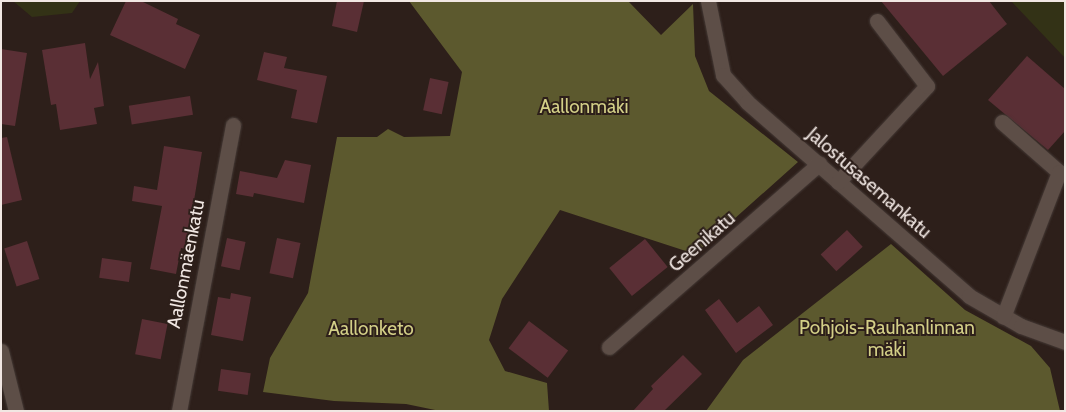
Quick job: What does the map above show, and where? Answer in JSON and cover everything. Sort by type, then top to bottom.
[{"type":"street","name":"Jalostusasemankatu","points":[[708,1],[718,59],[733,89],[952,282],[1003,317],[1065,342]]},
{"type":"street","points":[[838,182],[927,86],[877,21]]},
{"type":"street","points":[[1002,122],[1060,172],[1003,317]]},
{"type":"street","name":"Aallonmäenkatu","points":[[179,411],[233,125]]},
{"type":"street","name":"Geenikatu","points":[[609,347],[819,164]]},
{"type":"street","points":[[1,350],[16,411]]},
{"type":"shaded area","points":[[13,1],[80,1],[72,13],[32,17]]},
{"type":"shaded area","points":[[1011,1],[1065,1],[1065,58]]},
{"type":"green space","name":"Aallonmäki","points":[[409,1],[628,1],[661,35],[693,4],[695,56],[709,91],[798,162],[695,254],[560,210],[502,299],[489,340],[505,371],[547,383],[549,411],[440,411],[406,404],[334,401],[263,392],[270,358],[308,293],[337,137],[377,137],[388,129],[404,137],[450,136],[462,72]]},
{"type":"green space","name":"Pohjois-Rauhanlinnan mäki","points":[[891,244],[965,310],[1031,346],[1050,368],[1060,411],[706,411],[743,360]]},
{"type":"building","points":[[126,1],[141,1],[178,19],[176,24],[200,35],[185,69],[110,35]]},
{"type":"building","points":[[337,1],[364,1],[357,32],[332,26]]},
{"type":"building","points":[[881,1],[989,1],[1007,24],[943,76]]},
{"type":"building","points":[[85,43],[90,79],[98,62],[104,106],[94,108],[97,124],[60,130],[56,104],[51,105],[42,50]]},
{"type":"building","points":[[1,49],[27,53],[15,126],[1,124]]},
{"type":"building","points":[[264,52],[287,57],[284,68],[327,76],[317,123],[291,118],[297,90],[257,80]]},
{"type":"building","points":[[1027,56],[1065,89],[1065,131],[1048,150],[988,100]]},
{"type":"building","points":[[430,78],[449,82],[442,114],[423,110]]},
{"type":"building","points":[[190,96],[193,115],[132,124],[129,106]]},
{"type":"building","points":[[7,137],[22,200],[1,205],[1,138]]},
{"type":"building","points":[[164,146],[202,152],[186,249],[181,248],[176,274],[150,269],[162,206],[132,201],[134,186],[157,190]]},
{"type":"building","points":[[285,160],[311,165],[304,203],[254,193],[253,197],[236,194],[240,171],[277,178]]},
{"type":"building","points":[[847,230],[863,247],[836,271],[821,255]]},
{"type":"building","points":[[227,238],[246,242],[240,270],[221,266]]},
{"type":"building","points":[[277,238],[300,243],[293,278],[270,273]]},
{"type":"building","points":[[645,239],[668,267],[632,296],[609,268]]},
{"type":"building","points":[[27,241],[39,279],[17,286],[4,248]]},
{"type":"building","points":[[102,258],[132,262],[129,282],[99,278]]},
{"type":"building","points":[[231,293],[251,297],[243,341],[211,335],[218,297],[230,299]]},
{"type":"building","points":[[719,299],[737,323],[759,306],[773,325],[736,353],[705,310]]},
{"type":"building","points":[[142,319],[168,324],[161,359],[135,354]]},
{"type":"building","points":[[529,321],[568,350],[548,378],[509,348]]},
{"type":"building","points":[[683,355],[702,374],[664,411],[633,411],[653,389],[651,386]]},
{"type":"building","points":[[221,369],[251,373],[248,395],[218,391]]},
{"type":"park label","name":"Aallonketo","points":[[371,329]]}]
